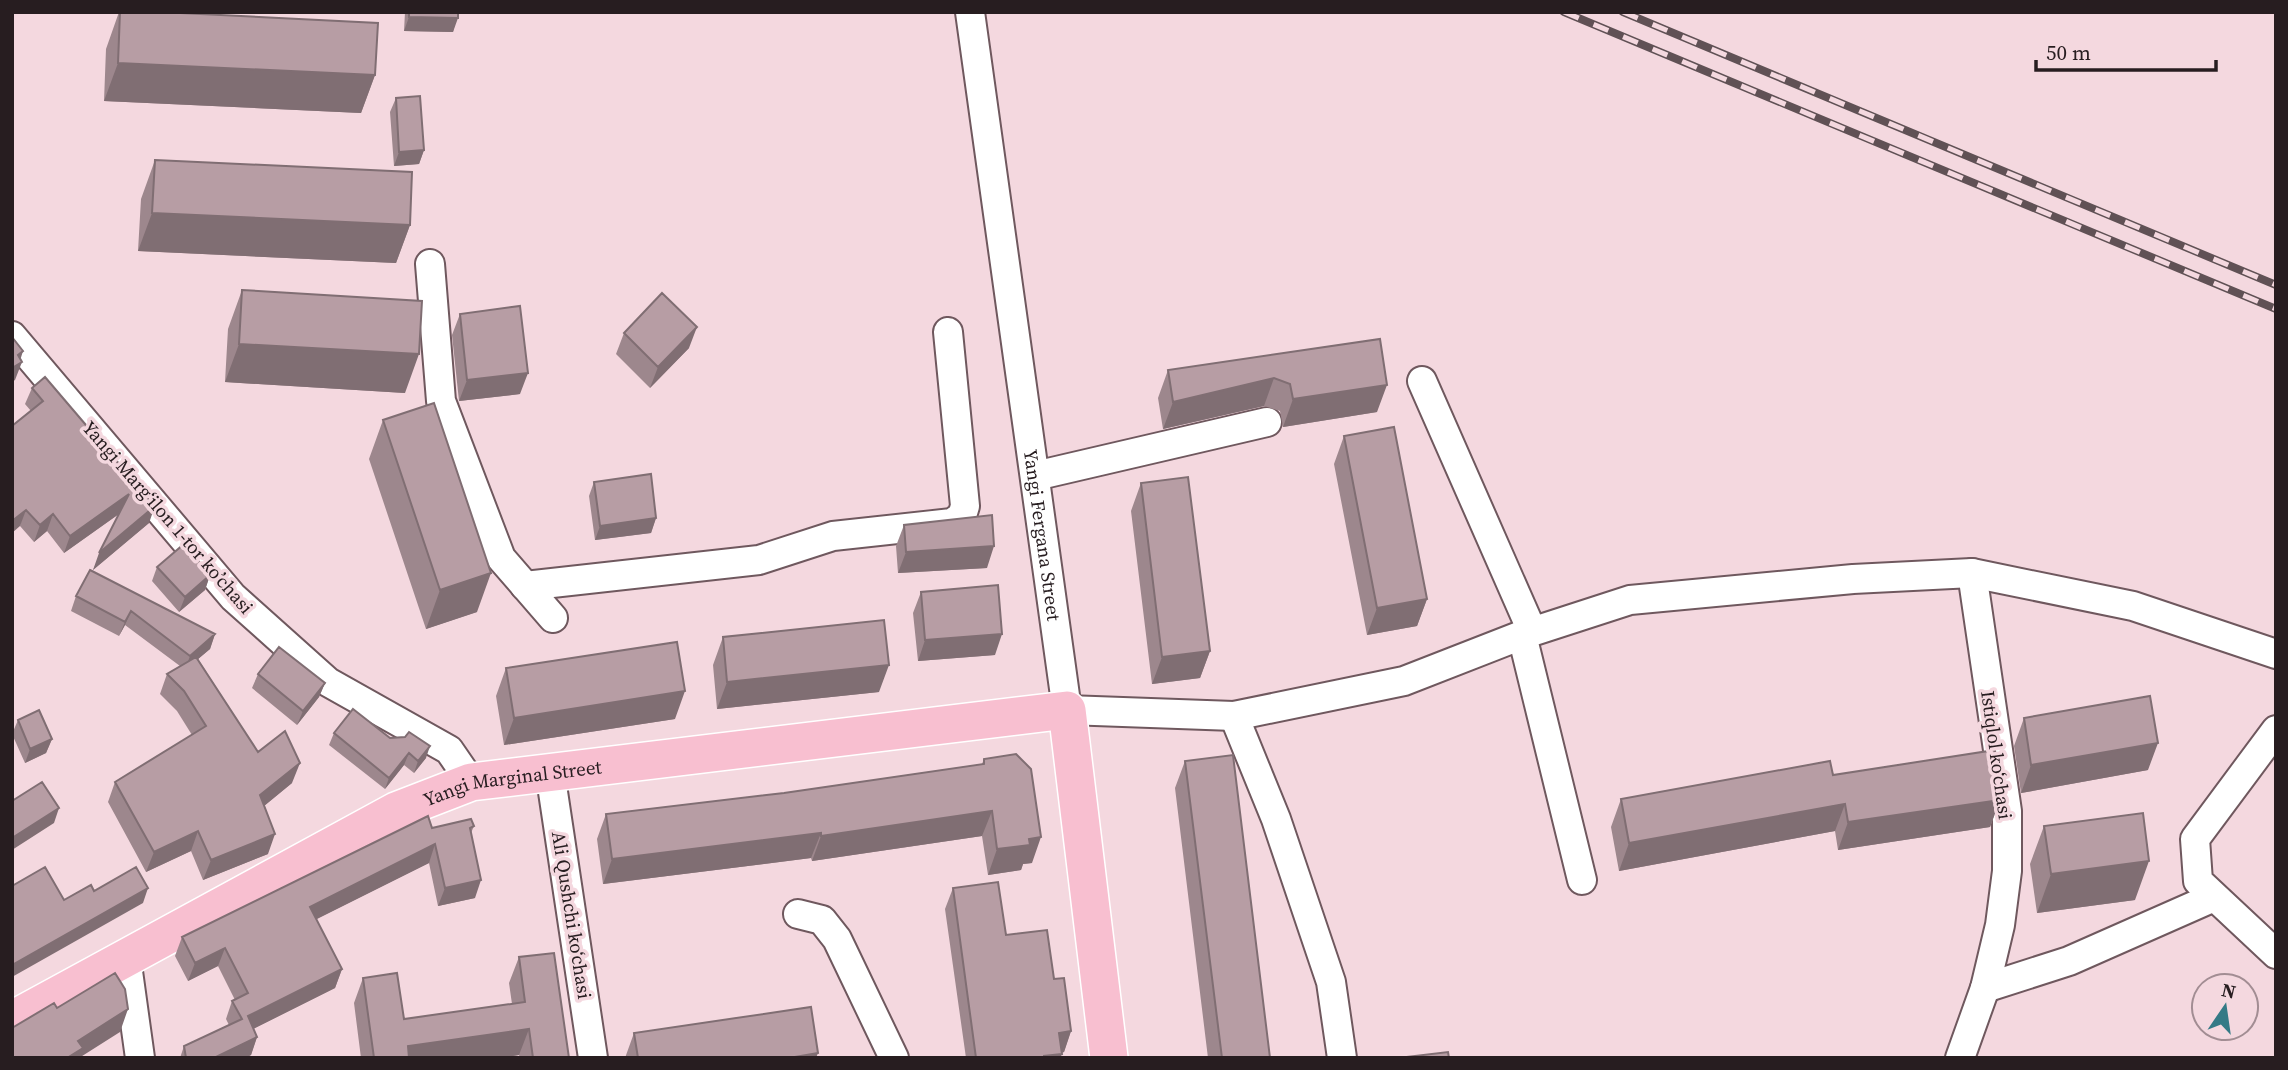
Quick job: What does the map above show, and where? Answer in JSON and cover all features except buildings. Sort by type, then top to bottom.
[{"type":"main road","name":"Yangi Marginal Street","points":[[12,1020],[396,811],[471,782],[1067,710]]},
{"type":"main road","name":"Yangi Fergana Street","points":[[1067,710],[1110,1058]]},
{"type":"street","name":"Yangi Fergana Street","points":[[970,12],[1067,710]]},
{"type":"street","points":[[430,264],[441,401],[501,558],[553,618]]},
{"type":"street","points":[[524,586],[760,560],[833,537],[952,523],[962,516],[965,506],[948,332]]},
{"type":"street","name":"Yangi Margʻilon 1-tor koʼchasi","points":[[12,336],[233,597],[328,682],[449,750],[471,782]]},
{"type":"street","points":[[1422,381],[1527,633],[1582,880]]},
{"type":"street","points":[[1035,477],[1267,422]]},
{"type":"street","points":[[1067,710],[1234,716],[1404,681],[1527,633],[1630,600],[1853,579],[1972,573],[2133,606],[2276,654]]},
{"type":"street","name":"Istiqlol koʻchasi","points":[[1960,1058],[1985,988],[2000,925],[2007,871],[2007,811],[1972,573]]},
{"type":"street","points":[[1234,716],[1276,819],[1331,982],[1342,1058]]},
{"type":"street","points":[[2276,730],[2194,839],[2198,881],[2276,954]]},
{"type":"street","name":"Ali Qushchi koʻchasi","points":[[550,772],[593,1058]]},
{"type":"street","points":[[1985,988],[2069,961],[2214,897]]},
{"type":"street","points":[[798,914],[822,920],[838,939],[894,1058]]},
{"type":"street","points":[[126,957],[140,1058]]},
{"type":"railway","points":[[1564,12],[2276,309]]},
{"type":"railway","points":[[1623,12],[2276,285]]}]
